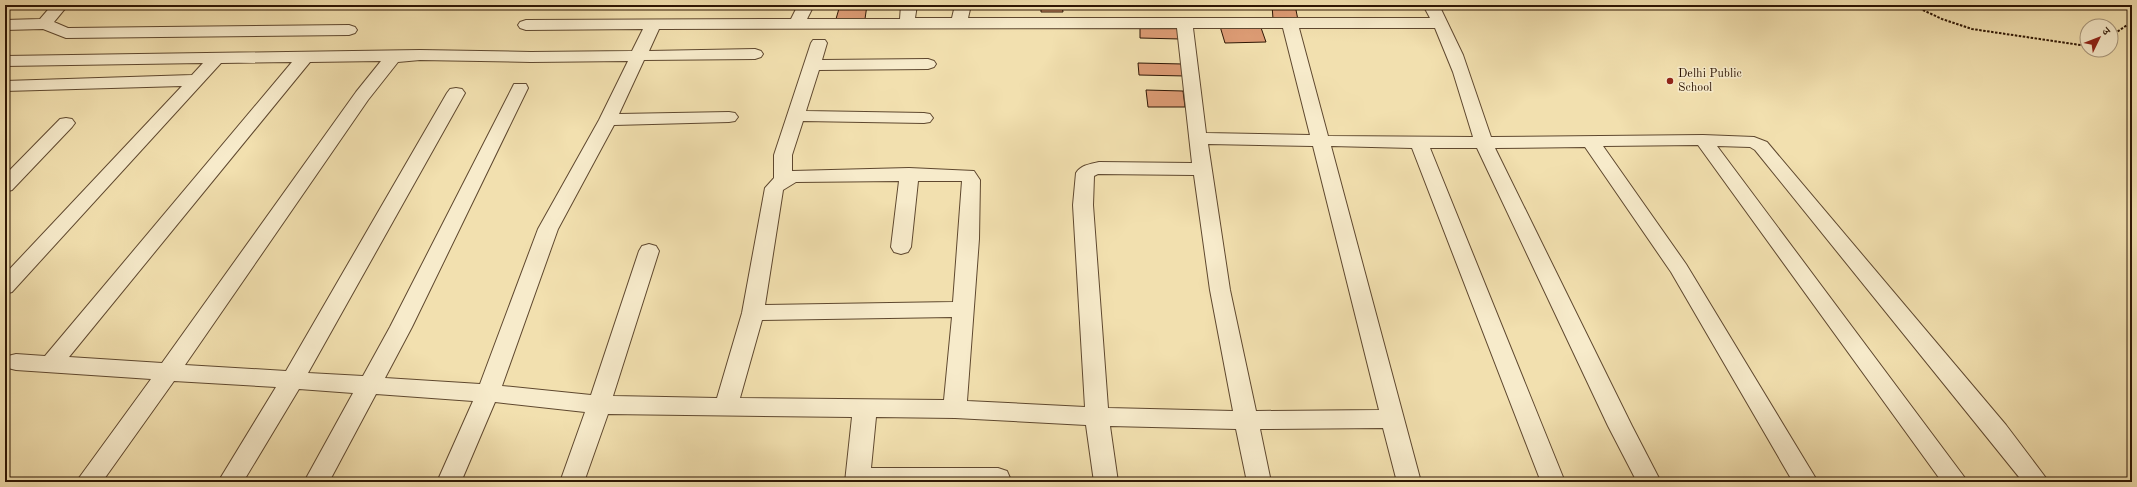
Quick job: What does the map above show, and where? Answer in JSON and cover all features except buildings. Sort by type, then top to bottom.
[{"type":"street","points":[[45,24],[60,5]]},
{"type":"street","points":[[797,23],[806,5]]},
{"type":"street","points":[[906,24],[909,5]]},
{"type":"street","points":[[959,23],[962,5]]},
{"type":"street","points":[[1431,5],[1441,23],[1469,93],[1484,142],[1620,426],[1649,482]]},
{"type":"street","points":[[526,24],[1184,22],[1261,17],[1290,23],[1441,23]]},
{"type":"street","points":[[1184,22],[1201,169],[1220,290],[1245,420],[1259,482]]},
{"type":"street","points":[[1290,23],[1394,419],[1409,482]]},
{"type":"street","points":[[5,25],[45,24],[66,33],[349,30]]},
{"type":"street","points":[[450,482],[488,393],[548,229],[608,120],[653,24]]},
{"type":"street","points":[[784,180],[782,164],[783,155],[819,43]]},
{"type":"street","points":[[5,61],[397,56],[755,54]]},
{"type":"street","points":[[88,482],[169,371],[362,96],[392,59],[397,56]]},
{"type":"street","points":[[51,364],[305,57]]},
{"type":"street","points":[[5,287],[217,58]]},
{"type":"street","points":[[813,65],[928,64]]},
{"type":"street","points":[[8,89],[196,80]]},
{"type":"street","points":[[316,482],[401,327],[520,88]]},
{"type":"street","points":[[230,482],[293,379],[456,93]]},
{"type":"street","points":[[796,116],[924,118]]},
{"type":"street","points":[[608,120],[729,117]]},
{"type":"street","points":[[5,186],[66,123]]},
{"type":"street","points":[[1198,138],[1419,143],[1748,140],[1761,146],[1998,432],[2036,482]]},
{"type":"street","points":[[1703,140],[1956,482]]},
{"type":"street","points":[[1592,142],[1679,269],[1806,482]]},
{"type":"street","points":[[1419,143],[1553,482]]},
{"type":"street","points":[[1106,482],[1097,417],[1083,205],[1085,173],[1099,168],[1201,169]]},
{"type":"street","points":[[726,407],[753,313],[774,188],[784,180],[794,176],[958,173],[970,177],[969,239],[955,409]]},
{"type":"street","points":[[901,247],[908,174]]},
{"type":"street","points":[[572,482],[599,405],[649,251]]},
{"type":"street","points":[[753,313],[963,309]]},
{"type":"street","points":[[9,366],[51,364],[369,384],[488,393],[599,405],[955,409],[1097,417],[1245,420],[1394,419]]},
{"type":"street","points":[[865,408],[858,480],[998,478]]},
{"type":"path","points":[[1912,5],[1942,19],[1972,29],[2079,45]]},
{"type":"path","points":[[2119,31],[2130,23]]},
{"type":"place","name":"Delhi Public School","points":[[1670,81]]}]
